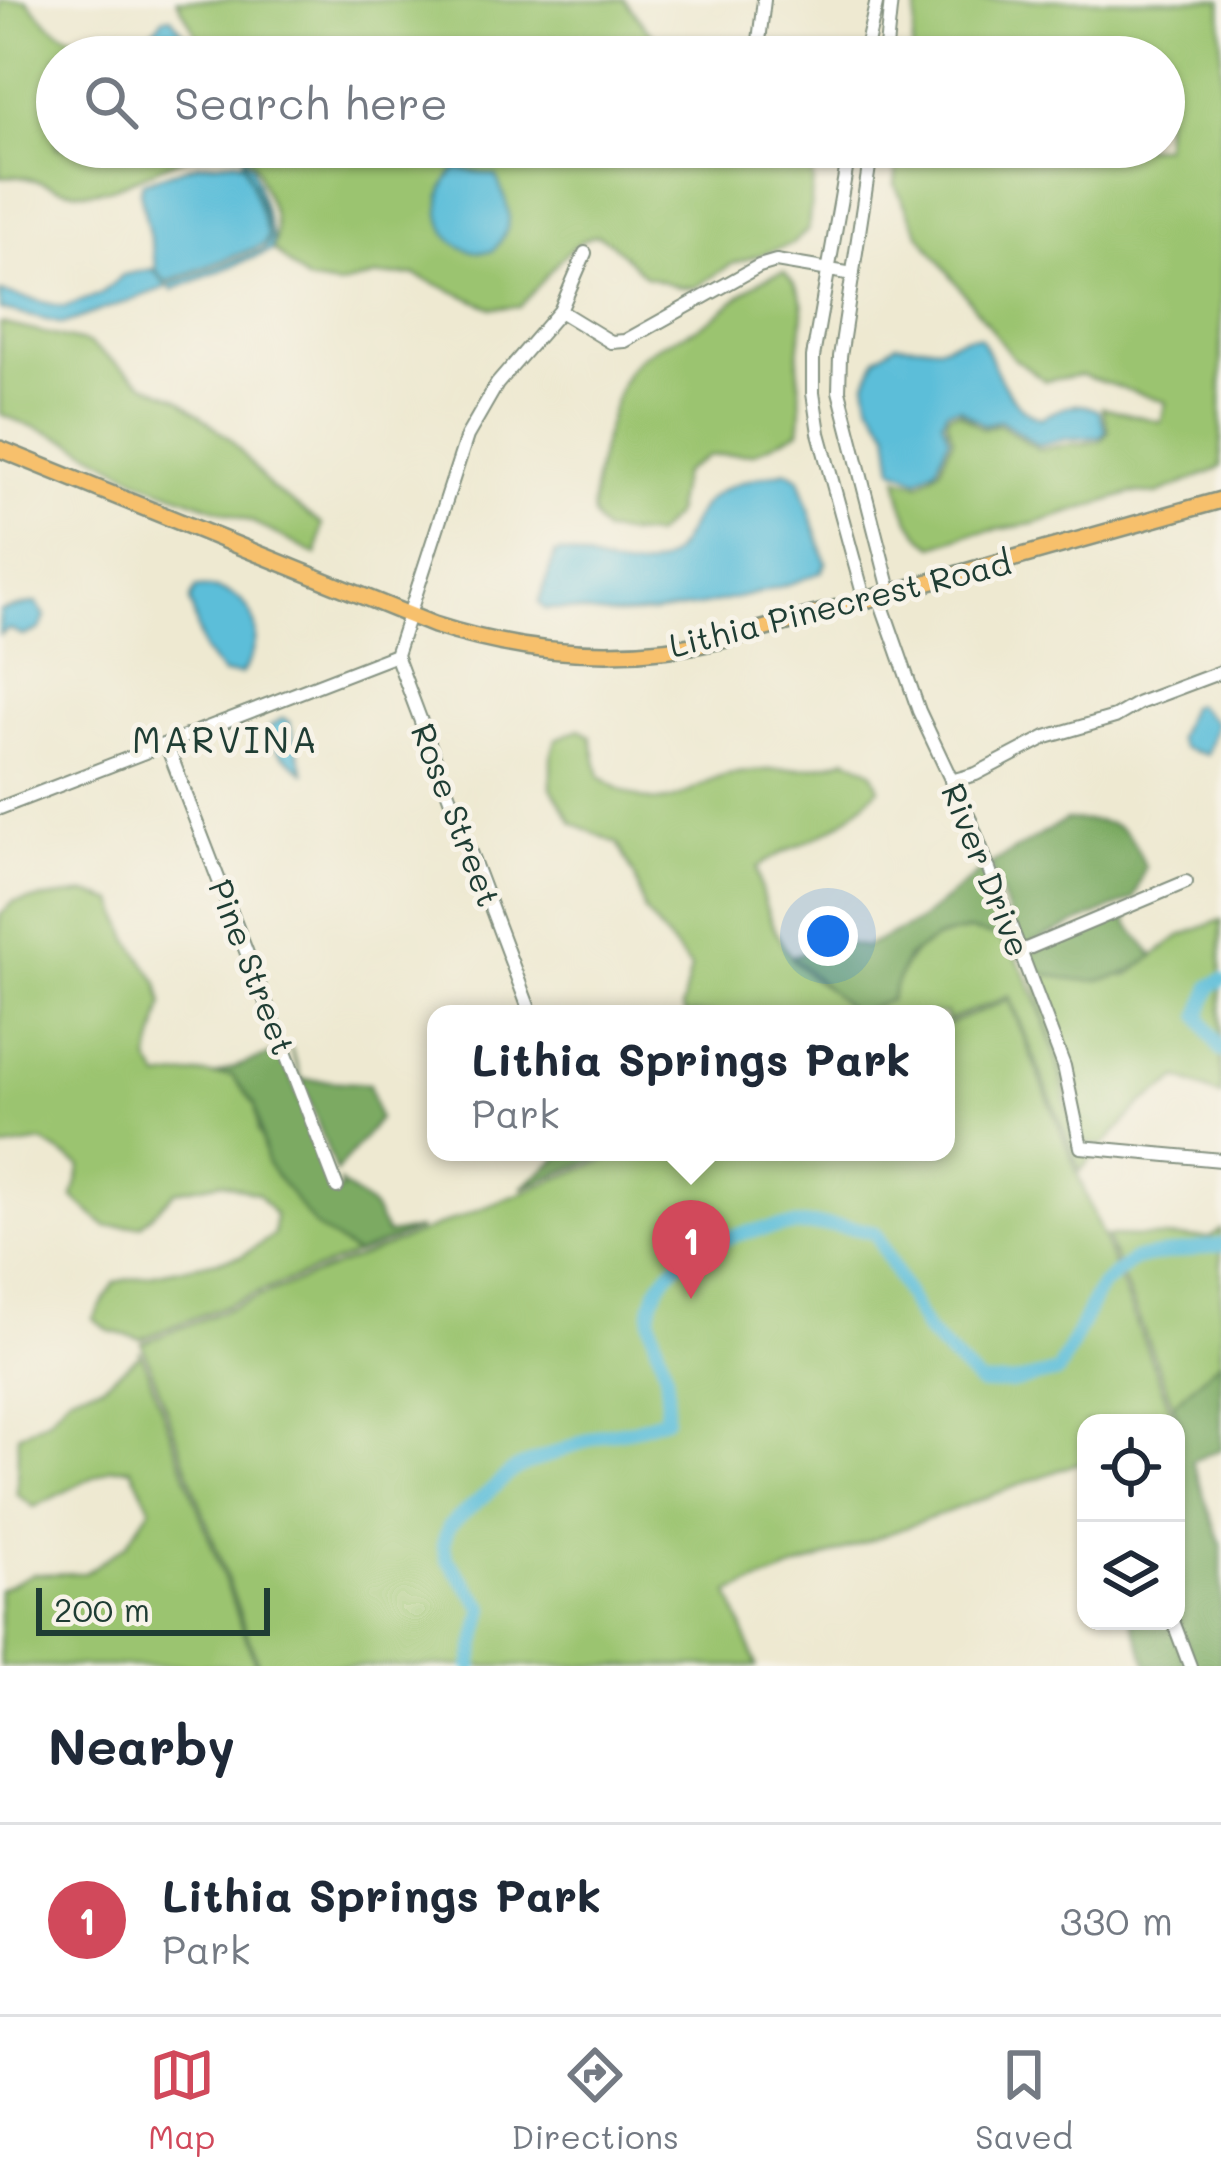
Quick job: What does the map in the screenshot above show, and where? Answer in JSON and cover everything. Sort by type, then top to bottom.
[{"type":"main road","name":"Lithia Pinecrest Road","points":[[0,449],[481,639],[532,649],[631,653],[712,643],[1221,500]]},
{"type":"street","points":[[869,36],[877,0]]},
{"type":"street","points":[[887,36],[891,0]]},
{"type":"street","points":[[758,36],[761,1]]},
{"type":"street","points":[[846,168],[813,357],[813,393],[819,433],[877,594]]},
{"type":"street","points":[[869,168],[839,391],[877,594]]},
{"type":"street","points":[[0,808],[396,655],[467,436],[497,384],[560,311],[585,253]]},
{"type":"street","points":[[560,311],[611,342],[625,341],[776,261],[853,274]]},
{"type":"street","name":"River Drive","points":[[877,594],[919,711],[971,822],[1064,1066],[1081,1147],[1221,1160]]},
{"type":"street","name":"Rose Street","points":[[396,655],[528,1005]]},
{"type":"street","points":[[951,781],[976,774],[1046,737],[1115,717],[1141,702],[1221,672]]},
{"type":"street","name":"Pine Street","points":[[167,746],[338,1187]]},
{"type":"street","points":[[1019,952],[1186,882]]},
{"type":"street","points":[[1177,1630],[1190,1666]]},
{"type":"green space","points":[[0,0],[26,0],[44,20],[71,36],[36,36],[36,168],[160,168],[122,184],[82,192],[21,177],[0,177]]},
{"type":"green space","points":[[177,0],[624,0],[653,36],[197,36]]},
{"type":"green space","points":[[918,0],[1221,0],[1221,466],[1214,471],[1157,494],[1132,493],[1033,524],[969,534],[934,546],[913,525],[898,478],[920,483],[939,470],[953,438],[946,420],[949,414],[959,412],[983,429],[999,424],[1038,449],[1101,441],[1109,431],[1102,407],[1161,422],[1166,402],[1080,375],[1046,381],[1013,358],[919,234],[895,185],[897,168],[1185,168],[1185,36],[914,36]]},
{"type":"green space","points":[[257,168],[810,168],[813,181],[808,230],[792,244],[732,264],[696,287],[645,276],[610,242],[596,235],[564,255],[519,307],[492,308],[415,275],[377,276],[338,286],[307,281],[273,249],[272,209]]},
{"type":"green space","points":[[784,272],[803,305],[798,349],[799,431],[754,453],[707,456],[682,473],[674,516],[654,536],[604,532],[593,516],[594,486],[609,420],[628,371],[654,348],[707,322],[753,286]]},
{"type":"green space","points":[[0,323],[88,343],[144,384],[178,398],[231,440],[270,487],[322,525],[317,555],[252,522],[148,484],[70,441],[0,414]]},
{"type":"green space","points":[[580,729],[591,737],[600,777],[623,791],[659,801],[728,775],[847,758],[872,771],[879,788],[854,812],[757,868],[763,900],[784,946],[804,972],[824,986],[890,1000],[904,967],[936,939],[983,932],[1002,941],[1016,957],[1040,1008],[1077,1150],[1095,1155],[1080,1171],[1010,996],[955,1017],[955,1005],[682,1005],[691,968],[645,912],[635,877],[618,844],[573,823],[551,788],[556,739]]},
{"type":"green space","points":[[1066,820],[1108,823],[1132,840],[1145,867],[1134,899],[1021,947],[990,865]]},
{"type":"green space","points":[[983,869],[1017,958],[998,937],[967,930],[938,937],[906,958],[890,1000],[845,1005],[792,956],[838,941],[865,947],[919,921]]},
{"type":"green space","points":[[87,893],[115,902],[129,939],[158,983],[163,1004],[149,1061],[160,1079],[232,1075],[256,1105],[258,1132],[316,1227],[356,1254],[141,1339],[110,1331],[93,1319],[115,1282],[242,1256],[274,1235],[275,1215],[258,1194],[221,1182],[176,1191],[141,1225],[106,1227],[73,1197],[81,1166],[43,1142],[0,1149],[0,915],[14,902]]},
{"type":"green space","points":[[1130,911],[1126,922],[1154,956],[1138,967],[1096,980],[1032,971],[1025,955]]},
{"type":"green space","points":[[1221,920],[1221,1096],[1179,1078],[1142,1104],[1103,1146],[1084,1143],[1032,971],[1127,976],[1180,936]]},
{"type":"green space","points":[[1009,1000],[1172,1414],[1077,1414],[1077,1463],[729,1593],[757,1666],[259,1666],[142,1343],[602,1161],[955,1161],[955,1021]]},
{"type":"green space","points":[[290,1048],[302,1079],[369,1084],[379,1119],[336,1172]]},
{"type":"green space","points":[[281,1051],[335,1192],[342,1189],[340,1183],[373,1208],[387,1234],[420,1229],[356,1254],[316,1227],[267,1164],[255,1105],[232,1075],[213,1075]]},
{"type":"green space","points":[[554,1161],[591,1161],[522,1188]]},
{"type":"green space","points":[[1221,1230],[1221,1360],[1173,1405],[1106,1236],[1210,1238]]},
{"type":"green space","points":[[140,1350],[256,1666],[1,1666],[0,1590],[32,1574],[85,1573],[126,1545],[151,1508],[131,1468],[112,1468],[34,1507],[17,1494],[18,1435],[48,1419],[70,1394],[103,1385],[140,1355]]},
{"type":"green space","points":[[1221,1360],[1221,1449],[1192,1461],[1221,1545],[1221,1666],[1195,1666],[1181,1630],[1185,1630],[1185,1414],[1176,1414],[1173,1405]]},
{"type":"green space","points":[[1135,1630],[1172,1630],[1186,1666],[1148,1666]]},
{"type":"water","points":[[171,17],[186,36],[152,36],[164,18]]},
{"type":"water","points":[[186,168],[246,168],[268,236],[263,245],[166,282],[157,272],[140,191],[143,182]]},
{"type":"water","points":[[247,168],[253,168],[273,239],[271,251],[172,290],[170,286],[63,324],[0,309],[0,292],[64,307],[101,294],[123,275],[153,269],[166,286],[265,249],[271,235]]},
{"type":"water","points":[[457,168],[496,176],[509,215],[506,231],[493,251],[461,246],[443,225],[441,196]]},
{"type":"water","points":[[980,337],[1011,396],[1029,413],[1041,418],[1083,405],[1099,411],[1106,431],[1100,437],[1038,445],[1000,420],[984,425],[959,408],[947,410],[942,420],[949,438],[936,468],[918,479],[894,469],[889,431],[869,401],[866,382],[877,357],[896,344],[940,346]]},
{"type":"water","points":[[787,471],[799,478],[826,563],[821,572],[750,595],[641,614],[545,609],[539,603],[555,554],[626,568],[651,566],[673,553],[715,495],[745,481]]},
{"type":"water","points":[[196,588],[230,594],[251,614],[255,643],[241,674],[223,674],[204,651],[190,601]]},
{"type":"water","points":[[36,603],[45,617],[40,629],[23,636],[9,629],[0,635],[0,611]]},
{"type":"water","points":[[1195,704],[1216,723],[1207,755],[1182,748],[1177,738],[1189,707]]},
{"type":"water","points":[[283,718],[289,722],[305,774],[273,742],[270,726]]},
{"type":"waterway","points":[[1221,980],[1211,986],[1200,1016],[1221,1051]]},
{"type":"waterway","points":[[471,1666],[484,1608],[447,1559],[443,1544],[449,1526],[515,1469],[603,1434],[666,1418],[666,1372],[651,1309],[662,1281],[683,1260],[712,1244],[781,1227],[848,1227],[875,1233],[927,1332],[980,1384],[1012,1383],[1058,1372],[1100,1287],[1134,1259],[1221,1245]]},
{"type":"place","name":"Lithia Springs Park","points":[[691,1299]]},
{"type":"district","name":"MARVINA","points":[[226,740]]}]
